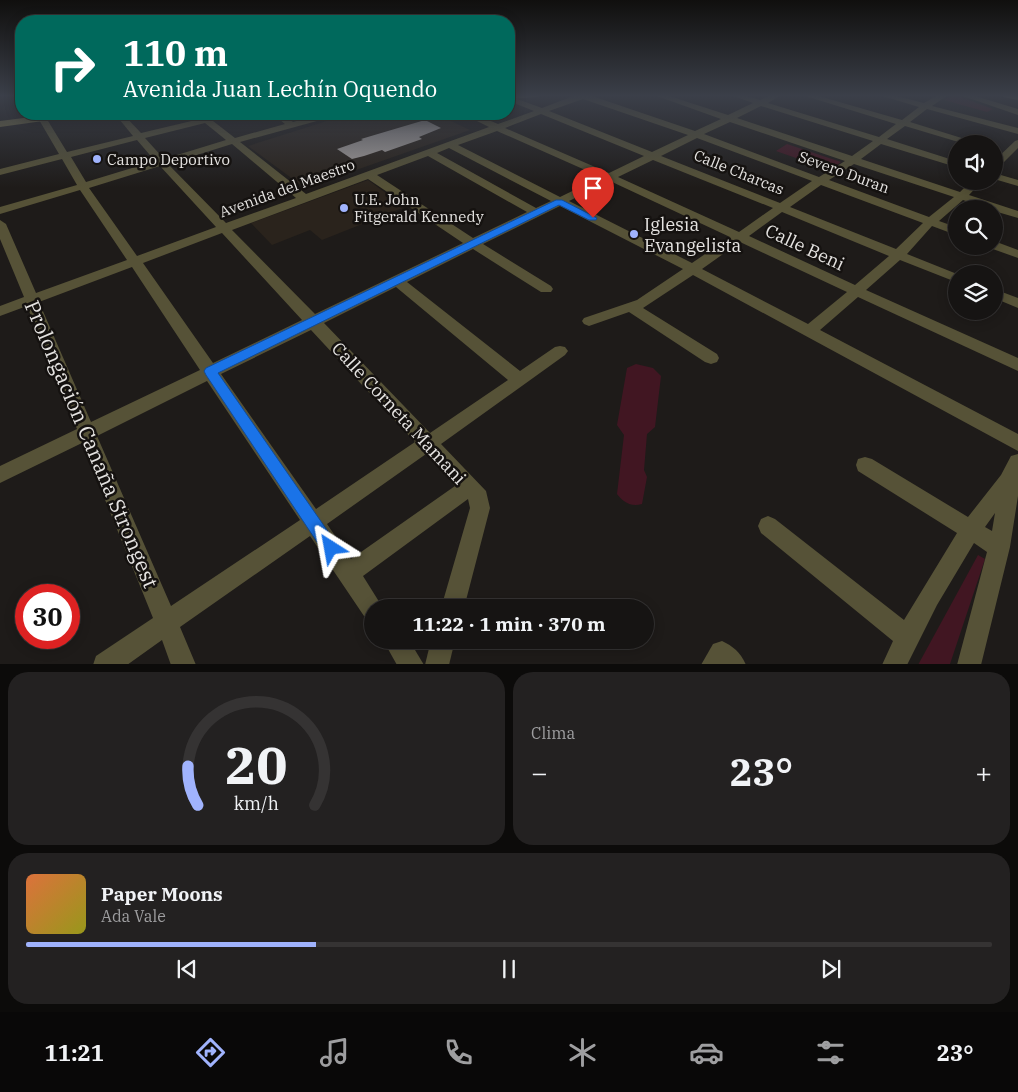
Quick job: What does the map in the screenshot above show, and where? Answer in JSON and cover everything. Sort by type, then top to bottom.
[{"type":"street","points":[[44,126],[66,155],[83,186],[366,599]]},
{"type":"street","name":"Calle Corneta Mamani","points":[[130,126],[162,163],[479,496],[480,508],[455,599]]},
{"type":"street","points":[[0,172],[172,126]]},
{"type":"street","points":[[215,126],[305,199]]},
{"type":"street","points":[[0,212],[288,126]]},
{"type":"street","name":"Calle Beni","points":[[493,126],[610,176],[1018,365]]},
{"type":"street","name":"Avenida del Maestro","points":[[0,311],[503,126]]},
{"type":"street","name":"Calle Charcas","points":[[578,126],[948,275]]},
{"type":"street","name":"Severo Duran","points":[[671,126],[948,228]]},
{"type":"street","points":[[0,475],[86,431],[474,244],[712,126]]},
{"type":"street","points":[[753,126],[1018,215]]},
{"type":"street","points":[[837,126],[948,161]]},
{"type":"street","points":[[589,321],[642,303],[820,180],[854,160],[899,126]]},
{"type":"street","points":[[913,126],[948,136]]},
{"type":"street","points":[[1000,126],[1018,131]]},
{"type":"street","points":[[1003,157],[1018,143]]},
{"type":"street","points":[[450,145],[693,269],[1018,443]]},
{"type":"street","points":[[1003,152],[1018,156]]},
{"type":"street","points":[[429,153],[537,212]]},
{"type":"street","points":[[370,175],[546,289]]},
{"type":"street","points":[[1003,179],[1018,183]]},
{"type":"street","points":[[809,332],[899,254],[931,221],[968,190]]},
{"type":"street","name":"Prolongación Canaña Strongest","points":[[0,224],[184,664]]},
{"type":"street","points":[[1003,248],[1018,254]]},
{"type":"street","points":[[398,281],[520,380]]},
{"type":"street","points":[[1003,297],[1018,303]]},
{"type":"street","points":[[631,307],[711,358]]},
{"type":"street","points":[[105,664],[560,351]]},
{"type":"street","points":[[865,465],[999,547]]},
{"type":"street","points":[[894,664],[907,637],[970,530],[1015,469]]},
{"type":"street","points":[[969,664],[999,547],[1015,469]]},
{"type":"street","points":[[348,574],[469,486]]},
{"type":"street","points":[[768,526],[907,637]]},
{"type":"street","points":[[401,649],[412,664]]},
{"type":"street","points":[[437,664],[441,649]]},
{"type":"street","points":[[713,664],[722,653],[734,664]]},
{"type":"shaded area","points":[[311,126],[461,126],[470,130],[305,188],[248,146]]},
{"type":"shaded area","points":[[787,144],[841,162],[830,170],[776,151]]},
{"type":"shaded area","points":[[368,180],[405,207],[322,240],[310,230],[272,245],[251,223]]},
{"type":"shaded area","points":[[636,364],[653,368],[661,376],[655,427],[647,434],[644,470],[647,477],[642,504],[631,505],[622,500],[617,494],[624,435],[617,425],[627,368]]},
{"type":"shaded area","points":[[978,555],[985,559],[950,664],[919,664]]},
{"type":"building","points":[[405,126],[437,126],[441,128],[419,137],[422,139],[385,152],[382,150],[352,159],[337,149],[363,140],[361,139]]},
{"type":"place","name":"Campo Deportivo","points":[[97,159]]},
{"type":"place","name":"U.E. John Fitgerald Kennedy","points":[[344,208]]},
{"type":"place","name":"Iglesia Evangelista","points":[[634,234]]},
{"type":"route","points":[[331,548],[210,371],[559,201],[593,218]]}]
